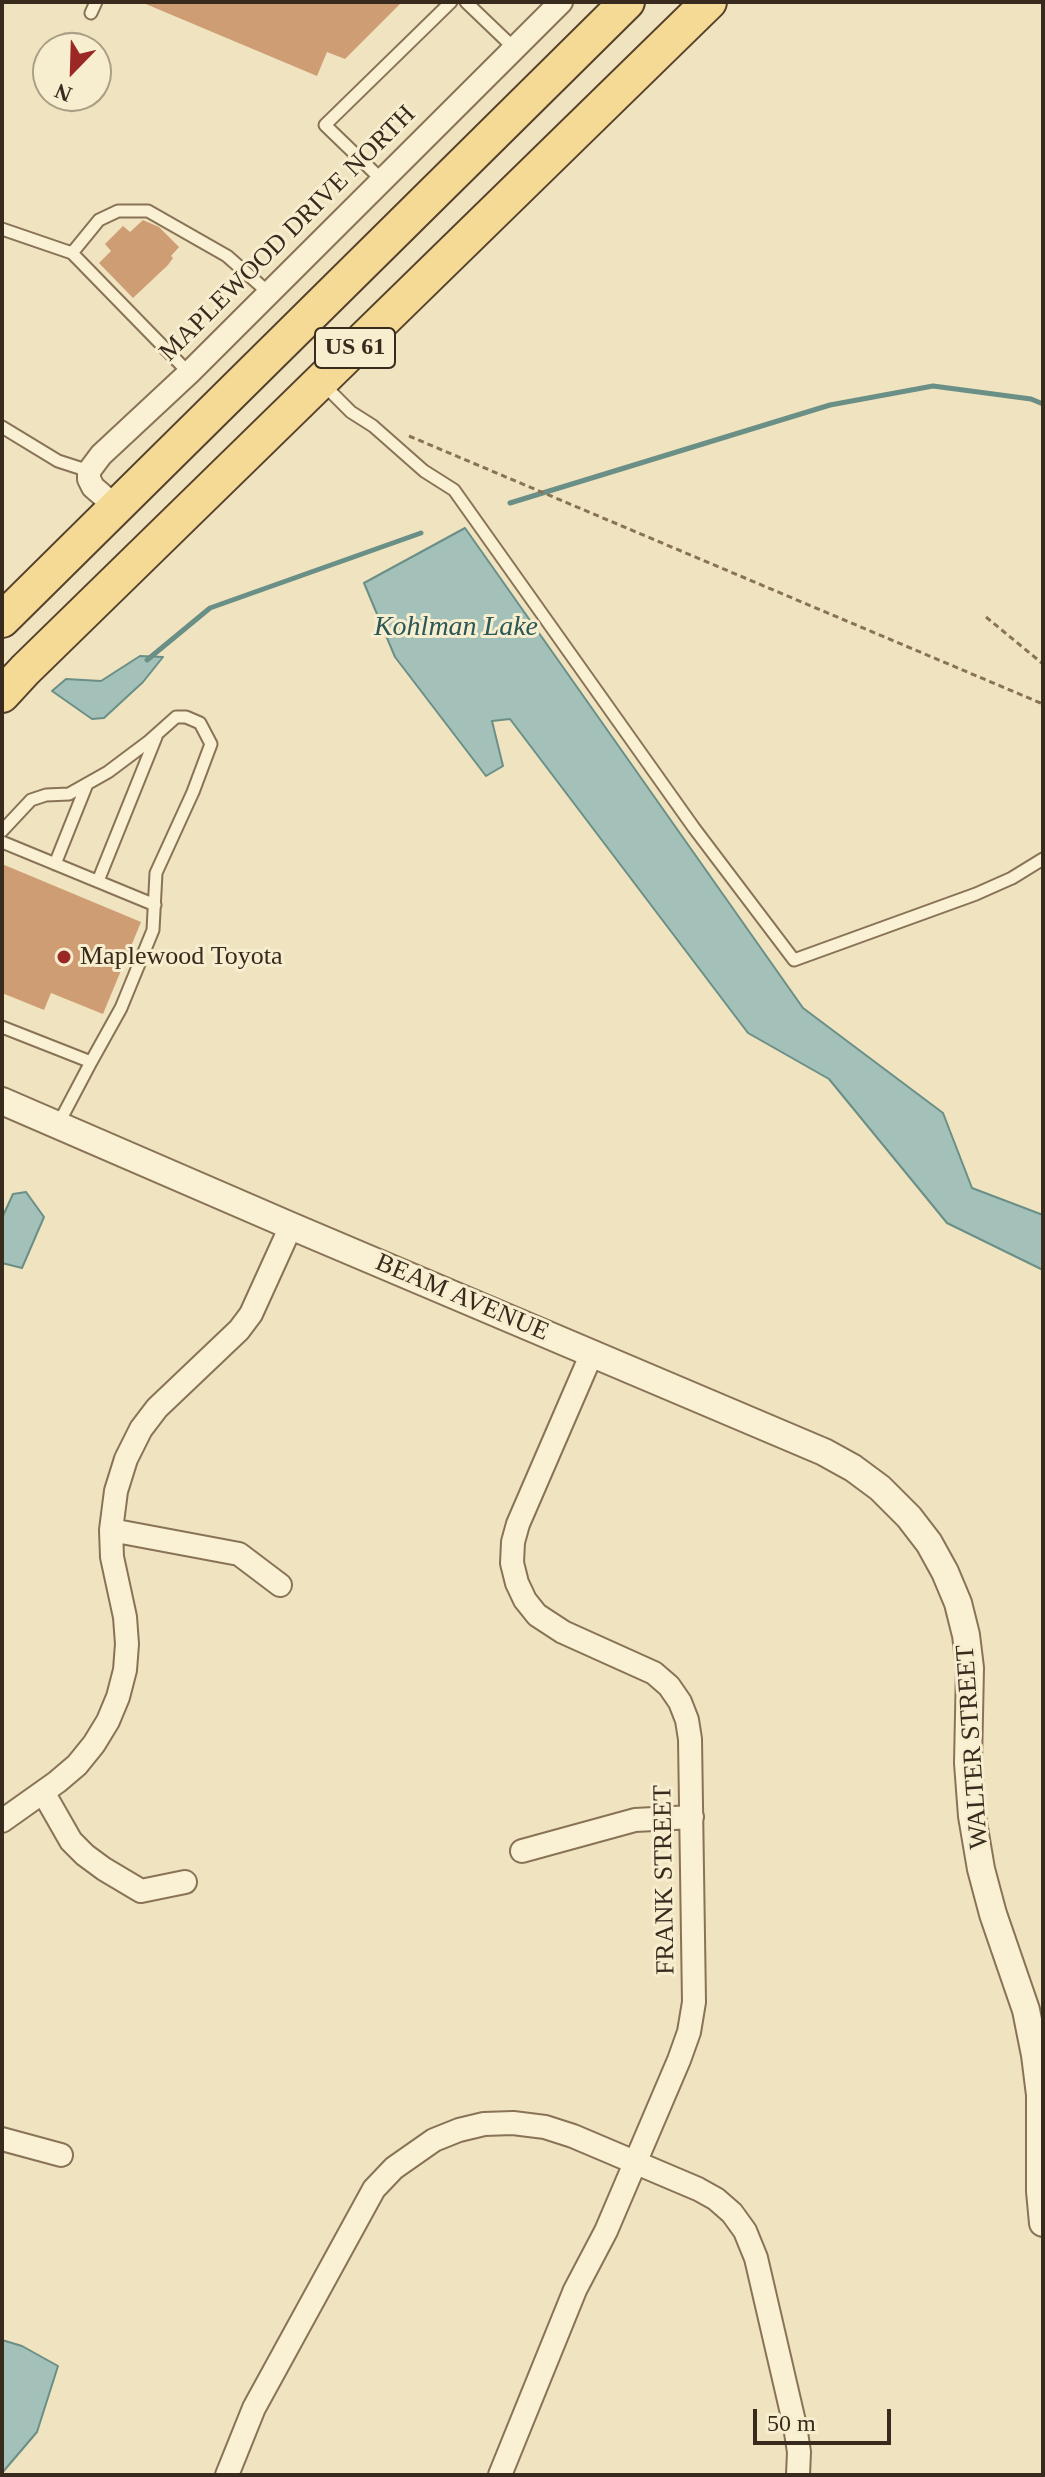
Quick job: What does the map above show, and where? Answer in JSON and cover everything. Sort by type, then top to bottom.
[{"type":"main road","name":"US 61","points":[[2,620],[627,2]]},
{"type":"main road","name":"US 61","points":[[2,695],[709,2]]},
{"type":"street","name":"MAPLEWOOD DRIVE NORTH","points":[[89,471],[101,455],[189,373],[561,2]]},
{"type":"street","points":[[89,471],[93,487],[116,507]]},
{"type":"street","name":"BEAM AVENUE","points":[[2,1101],[824,1452],[880,1488],[909,1517]]},
{"type":"street","points":[[2,1821],[77,1765],[94,1744],[118,1697],[127,1644],[125,1617],[112,1557],[111,1530],[116,1491],[126,1459],[141,1429],[157,1408],[239,1330],[251,1314],[291,1226]]},
{"type":"street","name":"FRANK STREET","points":[[500,2475],[575,2290],[606,2231],[679,2060],[689,2032],[694,2002],[692,1817],[687,1720],[680,1702],[669,1686],[639,1664],[551,1626],[525,1600],[512,1563],[518,1524],[592,1353]]},
{"type":"street","name":"WALTER STREET","points":[[909,1517],[929,1543],[945,1572],[958,1603],[966,1635],[970,1668],[968,1763],[972,1816],[981,1869],[1026,2010],[1035,2055],[1040,2095],[1043,2223]]},
{"type":"street","points":[[111,1530],[239,1554],[280,1585]]},
{"type":"street","points":[[43,1792],[71,1841],[104,1869],[141,1891],[185,1882]]},
{"type":"street","points":[[522,1851],[635,1820],[692,1817]]},
{"type":"street","points":[[227,2475],[254,2408],[360,2210],[384,2178],[412,2153],[459,2130],[484,2124],[513,2123],[545,2127],[573,2136],[716,2199],[732,2213],[745,2231],[756,2258],[795,2426],[799,2452],[798,2475]]},
{"type":"street","points":[[2,2139],[61,2155]]},
{"type":"lane","points":[[381,179],[325,125],[451,2]]},
{"type":"lane","points":[[466,2],[514,48]]},
{"type":"lane","points":[[72,253],[99,220],[118,211],[148,211],[227,256],[269,293]]},
{"type":"lane","points":[[2,229],[72,253],[189,373]]},
{"type":"lane","points":[[320,381],[351,412],[373,426],[424,471],[454,490],[694,828],[794,960],[976,894],[1012,878],[1043,859]]},
{"type":"lane","points":[[2,427],[58,461],[89,471]]},
{"type":"lane","points":[[2,831],[31,800],[46,795],[69,794],[87,784],[176,717],[186,717],[200,723],[211,744],[156,873],[153,930],[121,1008],[62,1117],[55,1124]]},
{"type":"lane","points":[[98,881],[157,734]]},
{"type":"lane","points":[[55,864],[87,784]]},
{"type":"lane","points":[[2,842],[155,905]]},
{"type":"lane","points":[[2,1027],[91,1062]]},
{"type":"path","points":[[409,436],[1043,704]]},
{"type":"path","points":[[986,617],[1043,664]]},
{"type":"water","name":"Kohlman Lake","points":[[465,528],[803,1008],[943,1113],[972,1188],[1043,1215],[1043,1270],[947,1223],[829,1079],[748,1033],[510,719],[492,721],[503,766],[486,776],[395,657],[364,583]]},
{"type":"water","points":[[140,656],[163,657],[143,682],[104,718],[92,719],[52,691],[66,679],[101,681]]},
{"type":"water","points":[[26,1192],[44,1217],[22,1268],[2,1263],[2,1218],[13,1194]]},
{"type":"water","points":[[2,2340],[22,2346],[58,2366],[37,2432],[2,2473]]},
{"type":"building","points":[[141,2],[402,2],[345,59],[327,52],[317,76]]},
{"type":"building","points":[[143,220],[159,227],[179,247],[168,265],[133,298],[99,263],[111,251],[105,244],[123,226],[130,232]]},
{"type":"building","name":"Maplewood Toyota","points":[[2,864],[141,922],[103,1014],[51,993],[44,1010],[2,993]]},
{"type":"waterway","points":[[510,503],[830,405],[933,386],[1031,399],[1043,404]]},
{"type":"waterway","points":[[147,660],[210,608],[421,533]]},
{"type":"place","name":"Maplewood Toyota","points":[[64,957]]}]
